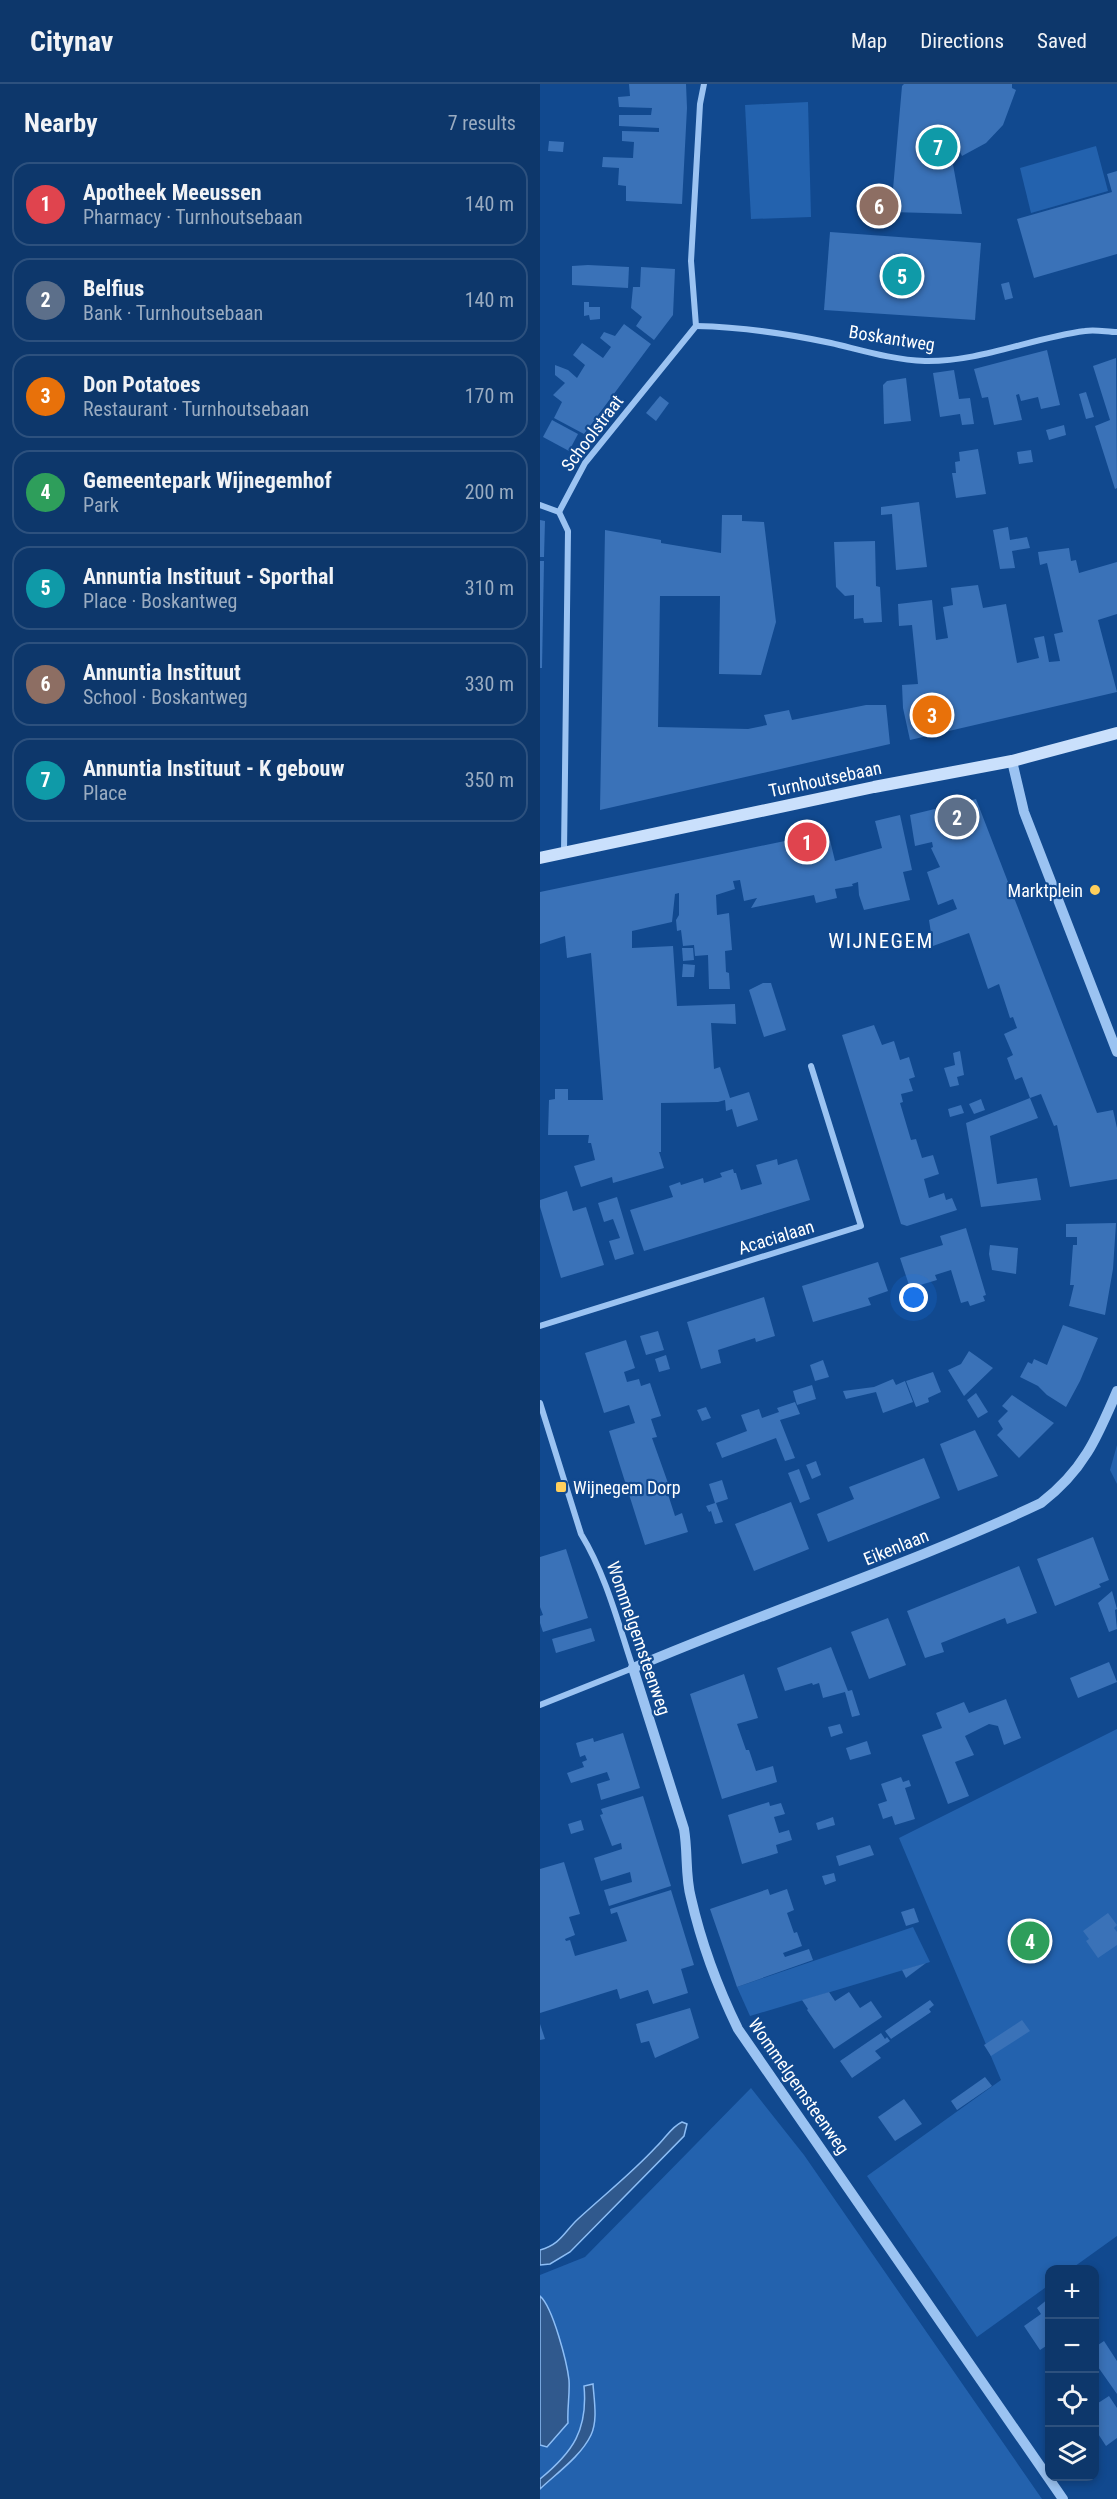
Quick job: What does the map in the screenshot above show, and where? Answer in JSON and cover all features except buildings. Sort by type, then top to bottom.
[{"type":"main road","name":"Turnhoutsebaan","points":[[540,858],[874,787],[1012,761],[1117,733]]},
{"type":"street","points":[[696,326],[690,261],[700,104],[704,84]]},
{"type":"street","name":"Boskantweg","points":[[696,326],[718,326],[828,342],[885,356],[924,361],[958,359],[992,353],[1087,330],[1117,332]]},
{"type":"street","name":"Schoolstraat","points":[[559,512],[585,463],[696,326]]},
{"type":"street","points":[[540,505],[559,512],[568,531],[564,853]]},
{"type":"street","points":[[1012,761],[1024,812],[1117,1052]]},
{"type":"street","name":"Acacialaan","points":[[540,1326],[861,1226],[811,1066]]},
{"type":"street","name":"Eikenlaan","points":[[633,1668],[878,1572],[1041,1503],[1058,1490],[1079,1468],[1091,1449],[1117,1391]]},
{"type":"street","name":"Wommelgemsteenweg","points":[[540,1403],[581,1534],[617,1615],[684,1829],[690,1897],[716,1977],[738,2029],[1063,2499]]},
{"type":"street","points":[[540,1705],[633,1668]]},
{"type":"shaded area","points":[[808,102],[811,217],[751,219],[745,105]]},
{"type":"shaded area","points":[[1096,146],[1108,191],[1031,213],[1020,168]]},
{"type":"shaded area","points":[[1117,1445],[1117,1484],[1110,1470]]},
{"type":"shaded area","points":[[1117,1729],[1117,2236],[1077,2265],[1045,2265],[1045,2288],[977,2337],[867,2176],[1001,2080],[899,1838]]},
{"type":"shaded area","points":[[913,1927],[930,1962],[750,2016],[737,1987]]},
{"type":"shaded area","points":[[751,2088],[804,2155],[1042,2499],[540,2499],[540,2489],[573,2459],[591,2435],[584,2387],[583,2417],[576,2440],[562,2459],[540,2479],[540,2275],[585,2257]]},
{"type":"shaded area","points":[[682,2122],[687,2124],[684,2136],[570,2252],[550,2264],[540,2265],[540,2250],[558,2241],[578,2219]]},
{"type":"shaded area","points":[[540,2296],[550,2311],[569,2380],[568,2423],[547,2447],[540,2445]]},
{"type":"shaded area","points":[[593,2384],[595,2416],[587,2443],[540,2489],[540,2479],[561,2459],[576,2439],[581,2428],[585,2402],[584,2386]]},
{"type":"place","name":"Annuntia Instituut - K gebouw","points":[[938,147]]},
{"type":"place","name":"Annuntia Instituut","points":[[879,206]]},
{"type":"place","name":"Annuntia Instituut - Sporthal","points":[[902,276]]},
{"type":"place","name":"Don Potatoes","points":[[932,715]]},
{"type":"place","name":"Belfius","points":[[957,817]]},
{"type":"place","name":"Apotheek Meeussen","points":[[807,842]]},
{"type":"place","name":"Marktplein","points":[[1095,890]]},
{"type":"place","name":"Wijnegem Dorp","points":[[561,1487]]},
{"type":"place","name":"Gemeentepark Wijnegemhof","points":[[1030,1941]]},
{"type":"district","name":"WIJNEGEM","points":[[881,941]]}]
